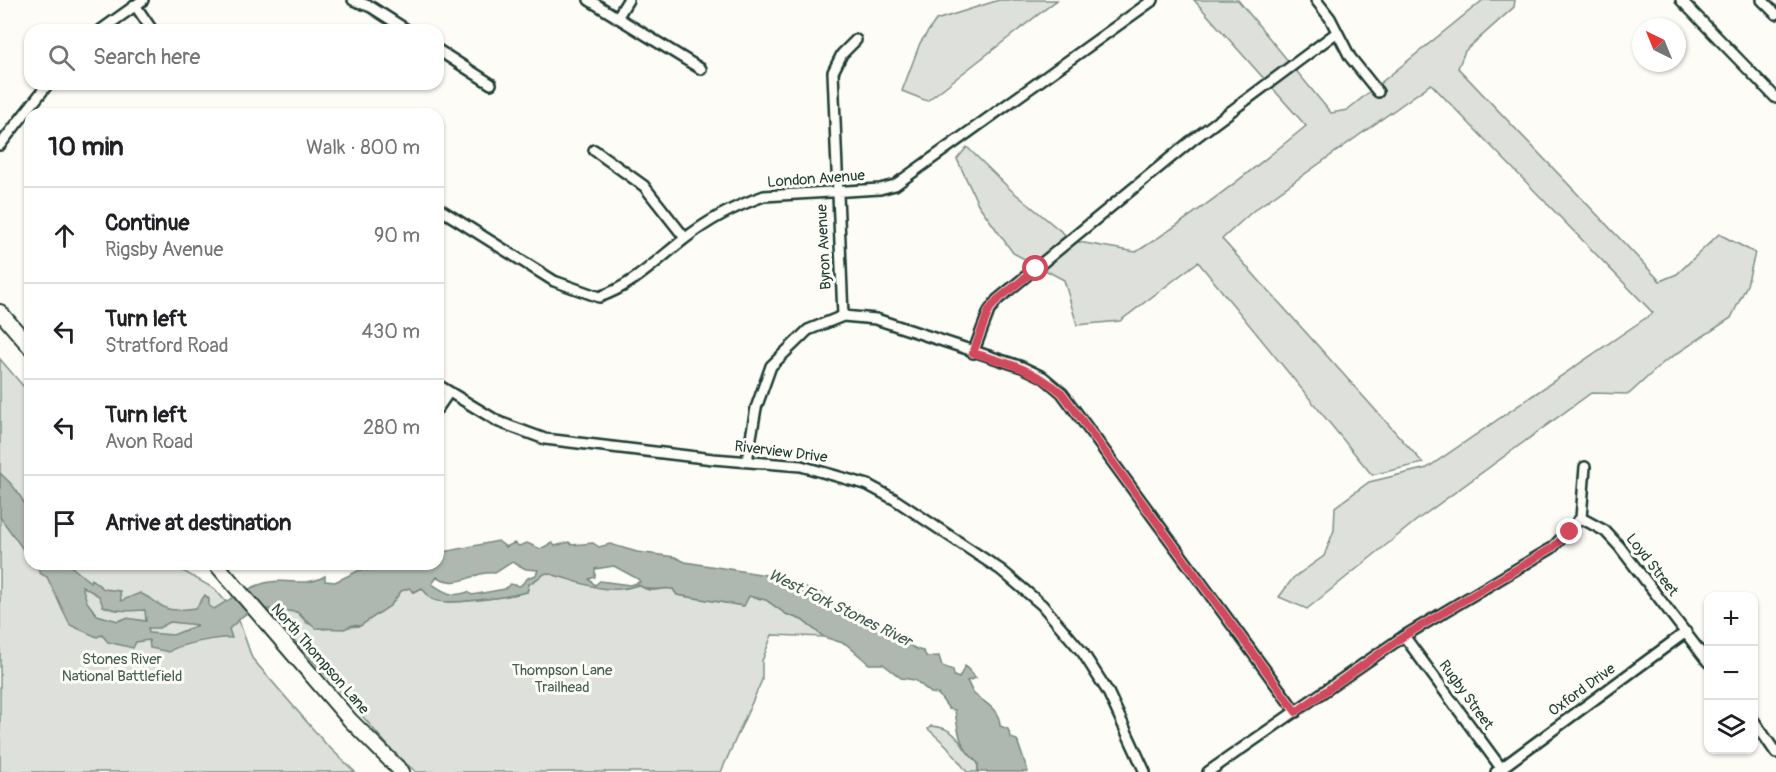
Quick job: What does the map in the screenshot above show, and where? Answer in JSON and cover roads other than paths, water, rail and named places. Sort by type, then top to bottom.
[{"type":"main road","points":[[0,312],[24,340]]},
{"type":"main road","name":"North Thompson Lane","points":[[221,570],[299,662],[382,754],[402,772]]},
{"type":"street","points":[[353,0],[374,3],[400,24]]},
{"type":"street","points":[[589,0],[701,69]]},
{"type":"street","points":[[617,18],[628,0]]},
{"type":"street","name":"London Avenue","points":[[444,212],[554,281],[599,297],[632,281],[685,238],[723,214],[764,196],[836,193],[880,189],[895,185],[1153,0]]},
{"type":"street","points":[[1316,0],[1330,18],[1336,33],[1378,92]]},
{"type":"street","points":[[1681,0],[1776,98]]},
{"type":"street","points":[[1762,0],[1776,14]]},
{"type":"street","points":[[109,24],[139,3],[149,24]]},
{"type":"street","points":[[973,353],[989,310],[997,300],[1191,141],[1336,33]]},
{"type":"street","name":"Byron Avenue","points":[[843,316],[836,193],[833,72],[842,54],[856,40]]},
{"type":"street","points":[[444,54],[490,84]]},
{"type":"street","points":[[34,108],[44,90]]},
{"type":"street","points":[[0,145],[24,120]]},
{"type":"street","points":[[594,150],[644,186],[685,238]]},
{"type":"street","points":[[747,461],[756,408],[771,366],[808,330],[843,316],[876,319],[973,353],[1022,367],[1043,377],[1062,393],[1296,712]]},
{"type":"street","name":"Riverview Drive","points":[[444,389],[499,422],[545,439],[801,466],[868,486],[894,499],[1001,570],[1042,605],[1083,653],[1107,692],[1145,772]]},
{"type":"street","points":[[444,399],[449,392]]},
{"type":"street","points":[[1208,772],[1404,636],[1552,548],[1585,519],[1585,467]]},
{"type":"street","name":"Loyd Street","points":[[1585,519],[1605,531],[1619,546],[1704,657]]},
{"type":"street","name":"Oxford Drive","points":[[1500,771],[1686,632]]},
{"type":"street","name":"Rugby Street","points":[[1404,636],[1500,771]]},
{"type":"street","points":[[1758,727],[1776,753]]},
{"type":"water","points":[[0,473],[24,502],[24,551],[0,517]]},
{"type":"water","name":"West Fork Stones River","points":[[498,541],[506,547],[514,543],[519,546],[527,543],[540,549],[552,543],[555,546],[569,542],[572,545],[593,543],[599,547],[610,544],[637,552],[675,557],[685,562],[766,575],[821,593],[840,606],[844,614],[853,614],[874,623],[905,643],[923,651],[927,657],[939,656],[942,666],[953,670],[954,676],[959,678],[965,666],[976,678],[967,681],[973,693],[992,707],[998,716],[1000,726],[1008,729],[1011,738],[1017,740],[1028,772],[978,772],[978,763],[960,739],[955,710],[949,709],[938,694],[931,693],[915,680],[901,678],[883,664],[869,664],[846,644],[824,637],[802,620],[786,614],[766,600],[749,596],[744,606],[677,595],[673,589],[651,589],[638,585],[614,589],[591,586],[546,573],[529,584],[527,592],[478,600],[439,601],[431,598],[422,588],[414,592],[409,588],[401,591],[391,605],[360,626],[353,625],[344,629],[315,628],[297,612],[267,609],[244,615],[229,629],[232,638],[190,644],[169,652],[150,648],[149,640],[136,642],[133,648],[108,642],[102,635],[97,637],[70,625],[47,577],[38,570],[75,570],[90,582],[91,579],[104,589],[120,591],[121,601],[140,593],[165,608],[176,610],[196,608],[205,595],[209,599],[209,606],[214,609],[241,593],[270,582],[312,581],[325,576],[325,581],[335,582],[360,570],[444,570],[444,552]],"holes":[[[512,562],[526,569],[538,570],[536,575],[528,578],[520,586],[510,584],[505,589],[472,595],[468,592],[448,593],[432,584],[437,577],[461,581],[480,574],[495,573]],[[614,566],[638,579],[640,582],[630,585],[600,581],[595,585],[589,579],[595,577],[595,569]],[[82,586],[99,596],[103,606],[108,608],[124,611],[145,610],[146,621],[126,618],[118,621],[97,615],[87,602]],[[170,622],[198,625],[173,635],[149,633],[148,628],[159,628]]]},
{"type":"park label","name":"Stones River National Battlefield","points":[[122,668]]},
{"type":"park label","name":"Thompson Lane Trailhead","points":[[562,678]]}]
